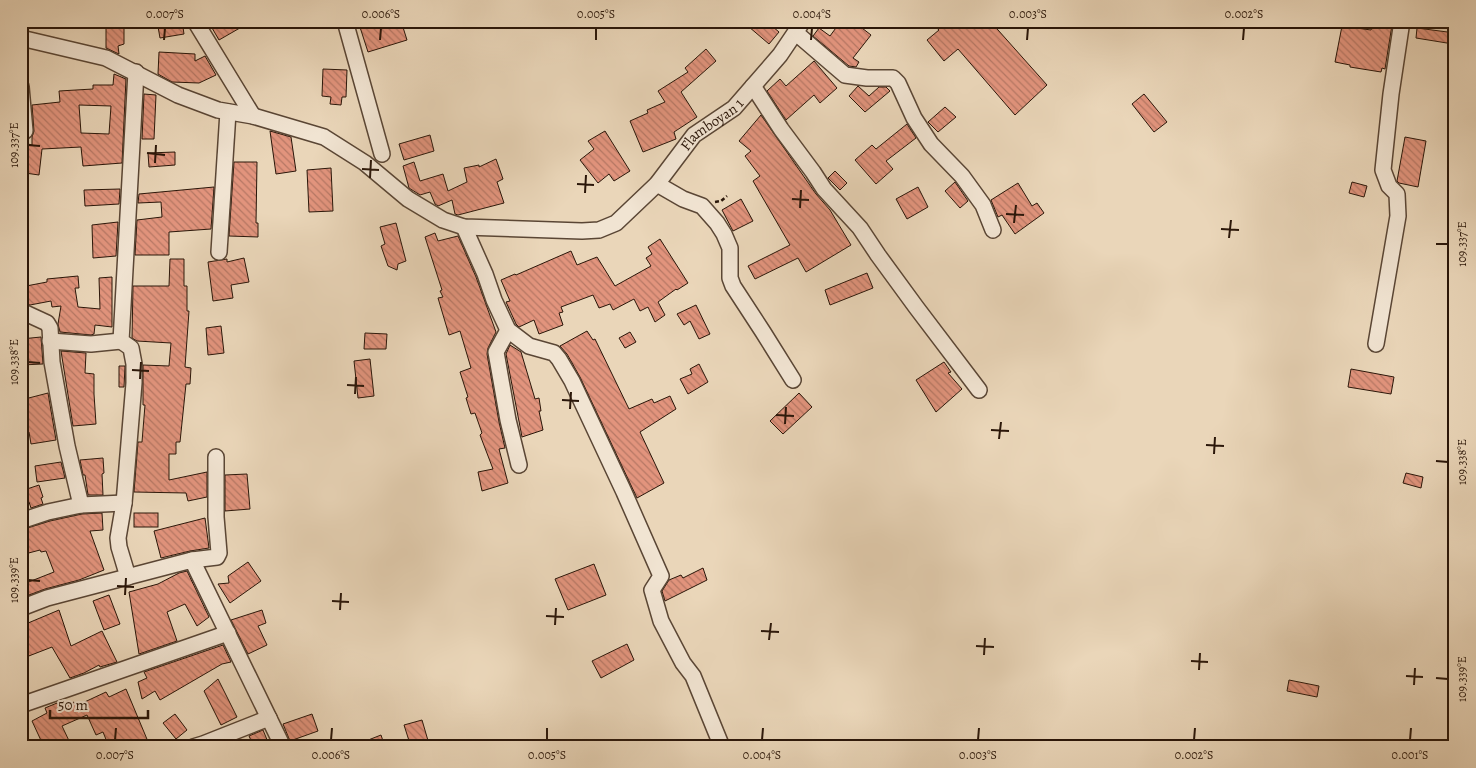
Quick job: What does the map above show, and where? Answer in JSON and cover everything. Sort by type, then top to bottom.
[{"type":"street","points":[[195,21],[253,116]]},
{"type":"street","points":[[345,21],[387,153],[365,163]]},
{"type":"street","points":[[1376,344],[1398,216],[1397,194],[1389,186],[1383,170],[1402,21]]},
{"type":"street","points":[[800,27],[845,75],[867,78],[893,78],[898,83],[914,118],[931,144],[962,176],[983,205],[993,230]]},
{"type":"street","name":"Flamboyan 1","points":[[464,227],[582,231],[599,230],[616,224],[657,184],[694,135],[734,108],[780,55],[800,27]]},
{"type":"street","points":[[21,38],[106,58],[136,72],[178,96],[218,110],[253,116],[324,137],[365,163],[408,199],[443,220],[464,227],[508,330],[529,346],[554,353],[559,359],[620,483],[661,576],[652,590],[661,621],[683,663],[693,676],[722,747]]},
{"type":"street","points":[[121,341],[136,72]]},
{"type":"street","points":[[753,86],[824,189],[864,232],[910,299],[980,390]]},
{"type":"street","points":[[21,87],[25,131]]},
{"type":"street","points":[[219,252],[228,112]]},
{"type":"street","points":[[657,184],[676,195],[702,206],[717,223],[730,248],[730,278],[733,286],[793,380]]},
{"type":"street","points":[[21,311],[49,324],[52,362],[67,446],[81,505]]},
{"type":"street","points":[[508,330],[496,352],[508,420],[519,465]]},
{"type":"street","points":[[50,341],[91,344],[121,341],[131,348],[134,364],[134,383],[124,503],[118,538],[128,577]]},
{"type":"street","points":[[21,608],[47,598],[192,560],[217,556],[220,553],[216,517],[216,457]]},
{"type":"street","points":[[21,521],[48,512],[81,505],[124,503]]},
{"type":"street","points":[[192,560],[283,747]]},
{"type":"street","points":[[21,705],[228,633]]},
{"type":"street","points":[[193,747],[269,718]]},
{"type":"building","points":[[106,21],[124,21],[124,44],[118,46],[119,54],[106,48]]},
{"type":"building","points":[[157,21],[182,21],[184,34],[160,38]]},
{"type":"building","points":[[208,21],[252,21],[219,40]]},
{"type":"building","points":[[358,21],[401,21],[407,40],[368,52]]},
{"type":"building","points":[[742,21],[766,21],[779,32],[769,44]]},
{"type":"building","points":[[841,21],[853,21],[871,35],[853,58],[859,62],[856,67],[849,66],[813,36],[819,28],[830,36]]},
{"type":"building","points":[[929,21],[990,21],[1047,85],[1015,115],[958,49],[944,61],[927,40],[939,30]]},
{"type":"building","points":[[1373,24],[1392,25],[1385,69],[1382,68],[1381,72],[1350,67],[1350,65],[1335,62],[1342,26],[1371,30]]},
{"type":"building","points":[[1417,28],[1455,33],[1453,44],[1416,38]]},
{"type":"building","points":[[706,49],[716,61],[681,92],[697,117],[674,132],[676,139],[643,152],[630,121],[648,113],[647,110],[665,102],[658,91],[688,72],[685,68]]},
{"type":"building","points":[[159,52],[195,54],[195,61],[205,56],[216,75],[199,83],[172,82],[158,74]]},
{"type":"building","points":[[814,61],[837,88],[820,103],[814,95],[786,120],[767,91],[780,79],[786,86]]},
{"type":"building","points":[[323,69],[347,70],[346,97],[342,97],[341,105],[330,104],[331,97],[322,96]]},
{"type":"building","points":[[114,74],[126,79],[122,163],[83,166],[81,147],[42,149],[39,175],[25,173],[28,144],[32,145],[34,131],[32,105],[60,102],[59,91],[93,89],[93,85],[113,85]],"holes":[[[79,105],[111,106],[109,134],[81,133]]]},
{"type":"building","points":[[858,86],[869,96],[879,87],[886,87],[890,91],[865,112],[849,96]]},
{"type":"building","points":[[144,94],[156,95],[154,139],[142,139]]},
{"type":"building","points":[[1144,94],[1167,122],[1154,132],[1132,104]]},
{"type":"building","points":[[945,107],[956,117],[938,132],[928,122]]},
{"type":"building","points":[[761,115],[816,194],[830,210],[851,245],[806,272],[798,258],[755,279],[748,266],[790,245],[753,181],[760,176],[745,156],[751,151],[739,141]]},
{"type":"building","points":[[907,124],[916,138],[886,161],[893,169],[876,184],[855,160],[872,145],[876,149]]},
{"type":"building","points":[[270,131],[291,137],[296,171],[276,174]]},
{"type":"building","points":[[605,131],[630,171],[614,181],[609,174],[598,183],[580,160],[594,149],[588,141]]},
{"type":"building","points":[[430,135],[434,151],[404,160],[399,144]]},
{"type":"building","points":[[1405,137],[1426,141],[1418,187],[1397,181]]},
{"type":"building","points":[[175,152],[175,165],[149,167],[148,153]]},
{"type":"building","points":[[496,159],[503,179],[497,182],[504,203],[458,215],[455,214],[452,200],[438,206],[435,204],[430,192],[420,195],[409,188],[403,166],[414,162],[420,181],[443,174],[448,191],[467,182],[464,168],[479,165],[479,167]]},
{"type":"building","points":[[234,162],[257,162],[256,223],[258,223],[258,237],[229,236]]},
{"type":"building","points":[[331,168],[333,211],[309,212],[307,170]]},
{"type":"building","points":[[835,171],[847,183],[840,190],[828,178]]},
{"type":"building","points":[[955,182],[968,201],[960,208],[945,191]]},
{"type":"building","points":[[1352,182],[1367,186],[1364,197],[1349,193]]},
{"type":"building","points":[[1018,183],[1032,206],[1037,203],[1044,213],[1015,234],[1002,215],[998,217],[991,200]]},
{"type":"building","points":[[214,187],[211,229],[169,232],[169,255],[135,255],[137,220],[162,217],[161,202],[138,203],[139,194]]},
{"type":"building","points":[[918,187],[928,207],[907,219],[896,199]]},
{"type":"building","points":[[120,189],[119,204],[85,206],[84,190]]},
{"type":"building","points":[[741,199],[753,221],[733,231],[722,210]]},
{"type":"building","points":[[118,222],[116,256],[93,258],[92,225]]},
{"type":"building","points":[[396,223],[406,261],[398,264],[397,270],[388,266],[381,246],[385,244],[380,227]]},
{"type":"building","points":[[435,233],[438,241],[458,236],[476,277],[496,332],[487,354],[505,448],[499,449],[508,483],[482,491],[478,472],[493,469],[480,435],[482,433],[475,413],[471,414],[466,398],[468,397],[460,372],[471,368],[460,331],[449,335],[438,298],[443,297],[440,291],[442,290],[425,237]]},
{"type":"building","points":[[660,239],[688,283],[658,302],[665,315],[655,322],[648,307],[640,311],[634,299],[613,310],[610,304],[599,308],[593,295],[561,307],[563,312],[559,313],[563,325],[539,334],[534,320],[519,327],[516,324],[506,302],[510,301],[501,280],[571,251],[577,265],[597,257],[615,286],[651,266],[646,258],[652,254],[648,247]]},
{"type":"building","points":[[244,258],[249,282],[231,285],[233,298],[213,301],[208,262],[227,259],[227,262]]},
{"type":"building","points":[[170,259],[184,259],[184,286],[187,286],[187,311],[189,311],[185,367],[191,368],[190,384],[186,384],[180,442],[176,442],[176,454],[169,454],[169,480],[207,472],[207,497],[188,501],[186,493],[134,492],[138,442],[142,442],[145,405],[143,405],[143,365],[169,366],[171,343],[137,341],[132,338],[133,286],[169,286]]},
{"type":"building","points":[[867,273],[873,288],[830,305],[825,290]]},
{"type":"building","points":[[78,276],[79,288],[75,288],[78,307],[100,309],[99,278],[112,277],[112,327],[95,325],[94,334],[91,335],[60,332],[58,324],[61,306],[52,307],[51,301],[30,305],[21,302],[21,287],[47,282],[47,279]]},
{"type":"building","points":[[696,305],[710,334],[699,339],[690,321],[684,325],[677,314]]},
{"type":"building","points":[[221,326],[224,353],[208,355],[206,328]]},
{"type":"building","points":[[587,331],[593,340],[595,339],[629,409],[652,399],[654,403],[670,396],[676,409],[640,432],[664,483],[637,498],[580,377],[567,354],[560,346]]},
{"type":"building","points":[[630,332],[636,342],[625,348],[619,338]]},
{"type":"building","points":[[365,333],[387,334],[386,349],[364,349]]},
{"type":"building","points":[[41,337],[43,364],[21,365],[21,339]]},
{"type":"building","points":[[510,345],[521,352],[535,399],[539,398],[541,411],[539,411],[543,430],[522,437],[506,354]]},
{"type":"building","points":[[61,351],[86,353],[85,373],[94,374],[96,424],[73,426]]},
{"type":"building","points":[[370,359],[374,396],[358,398],[354,361]]},
{"type":"building","points":[[944,362],[951,372],[948,373],[962,389],[936,412],[916,380]]},
{"type":"building","points":[[699,364],[708,382],[688,394],[680,379],[692,374],[690,369]]},
{"type":"building","points":[[119,366],[125,366],[124,387],[119,387]]},
{"type":"building","points":[[1351,369],[1394,377],[1391,394],[1348,387]]},
{"type":"building","points":[[48,393],[56,440],[31,444],[29,432],[25,432],[23,421],[21,421],[21,400]]},
{"type":"building","points":[[799,393],[812,407],[783,434],[770,421]]},
{"type":"building","points":[[103,458],[103,495],[88,495],[85,475],[83,475],[80,460]]},
{"type":"building","points":[[61,462],[65,478],[37,482],[35,466]]},
{"type":"building","points":[[1406,473],[1423,477],[1421,488],[1403,483]]},
{"type":"building","points":[[247,474],[250,509],[225,511],[225,475]]},
{"type":"building","points":[[39,485],[43,504],[31,508],[29,502],[25,504],[21,491]]},
{"type":"building","points":[[102,513],[103,530],[90,531],[104,570],[21,598],[21,585],[54,572],[46,551],[41,552],[40,550],[21,555],[21,530],[82,514]]},
{"type":"building","points":[[134,513],[158,513],[158,527],[134,527]]},
{"type":"building","points":[[205,518],[209,548],[161,558],[154,531]]},
{"type":"building","points":[[248,562],[261,581],[230,603],[218,584],[229,583],[228,576]]},
{"type":"building","points":[[594,564],[606,595],[568,610],[555,579]]},
{"type":"building","points":[[703,568],[707,580],[665,601],[662,591],[669,580],[681,575],[683,578]]},
{"type":"building","points":[[187,571],[209,617],[197,626],[185,604],[167,612],[177,641],[139,654],[129,592],[158,584]]},
{"type":"building","points":[[109,595],[120,624],[104,630],[93,601]]},
{"type":"building","points":[[59,610],[71,646],[102,631],[117,662],[100,667],[99,665],[70,678],[52,647],[21,659],[21,626]]},
{"type":"building","points":[[262,610],[266,623],[258,626],[267,645],[248,654],[231,620]]},
{"type":"building","points":[[627,644],[634,660],[601,678],[592,661]]},
{"type":"building","points":[[223,645],[231,662],[222,664],[160,700],[155,691],[142,699],[138,682],[147,678],[144,672]]},
{"type":"building","points":[[218,679],[237,717],[221,725],[204,691]]},
{"type":"building","points":[[1289,680],[1319,686],[1317,697],[1287,691]]},
{"type":"building","points":[[126,689],[149,744],[143,747],[109,747],[103,732],[96,735],[87,715],[62,726],[72,747],[44,747],[32,721],[47,713],[45,708],[57,703],[60,709],[74,702],[76,706],[106,692],[109,697]]},
{"type":"building","points":[[175,714],[187,730],[176,739],[163,723]]},
{"type":"building","points":[[312,714],[318,731],[290,741],[283,724]]},
{"type":"building","points":[[422,720],[429,744],[422,747],[411,747],[404,725]]},
{"type":"building","points":[[263,730],[270,747],[254,747],[249,736]]},
{"type":"building","points":[[381,735],[385,747],[353,747],[353,746]]}]
